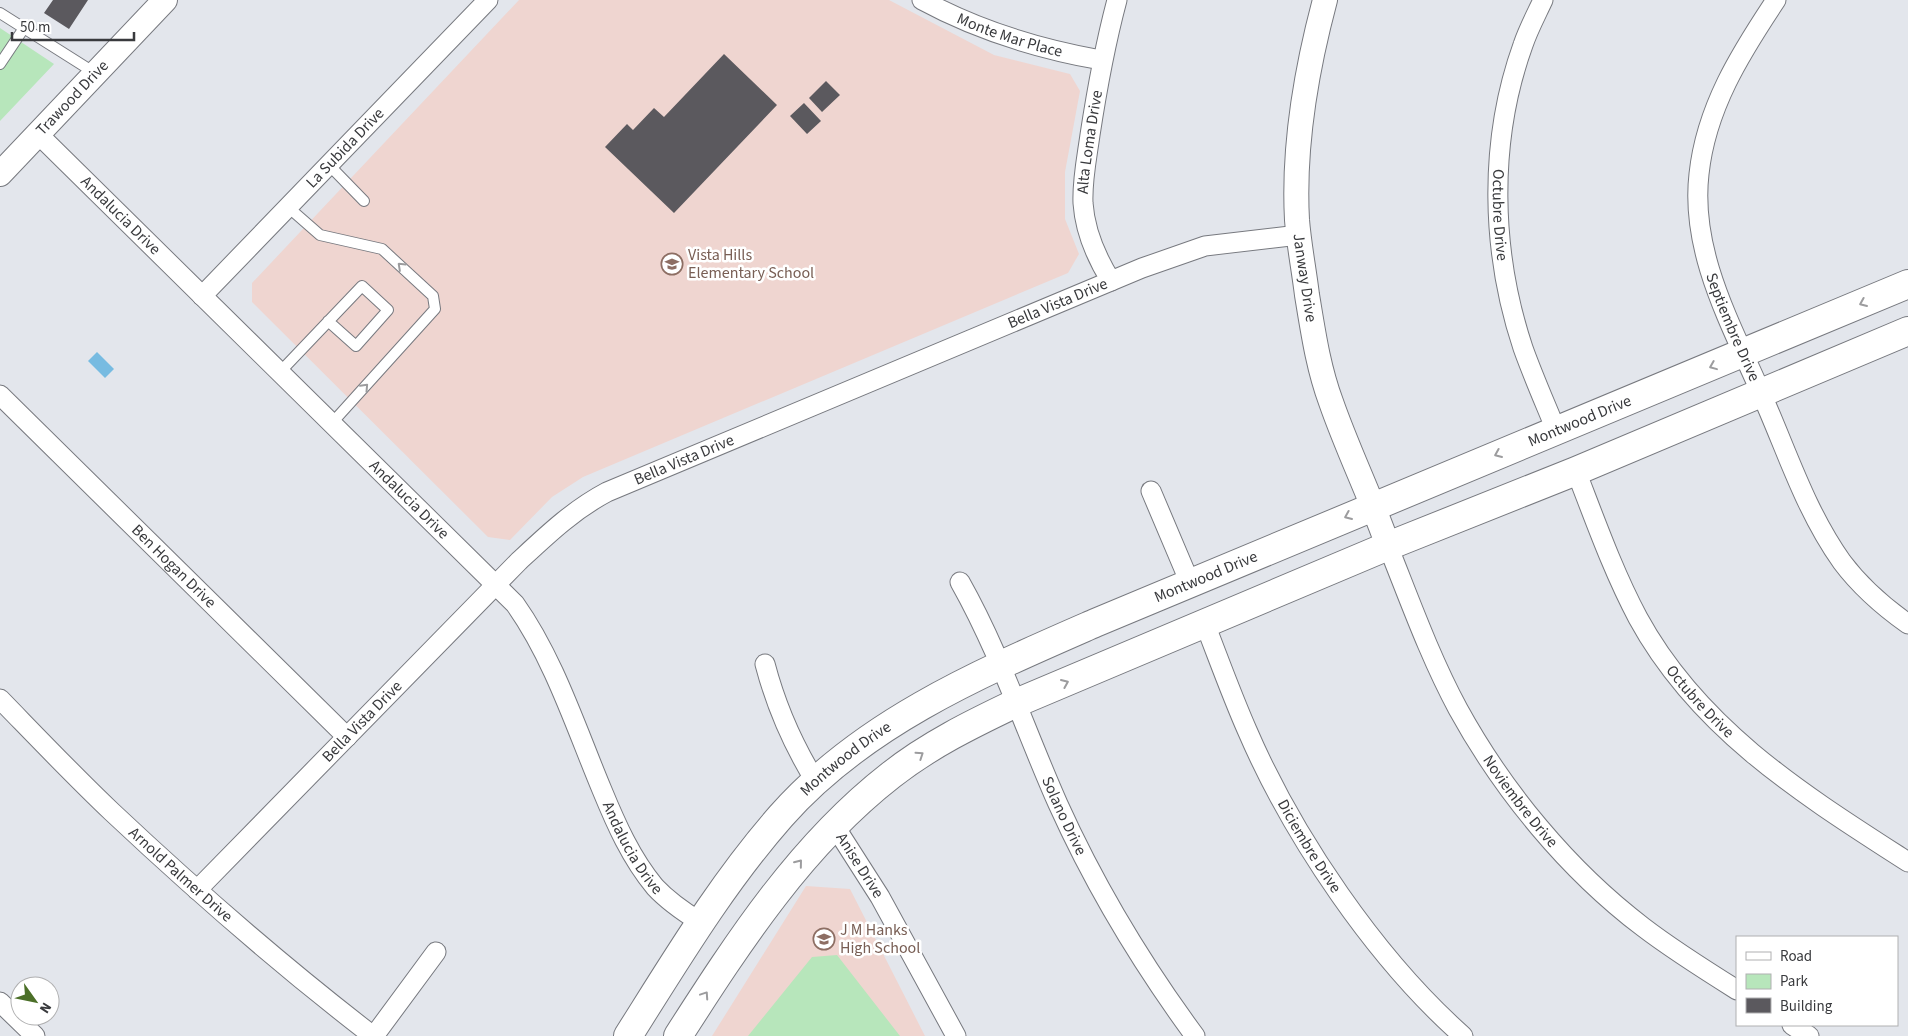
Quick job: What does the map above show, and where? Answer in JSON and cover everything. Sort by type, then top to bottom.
[{"type":"main road","name":"Montwood Drive","points":[[628,1036],[700,922],[782,815],[816,782],[857,748],[916,708],[1000,664],[1374,505],[1908,284]]},
{"type":"main road","points":[[678,1036],[758,914],[802,858],[834,825],[891,775],[924,751],[962,728],[1016,703],[1388,546],[1576,471],[1908,331]]},
{"type":"street","name":"Trawood Drive","points":[[0,174],[165,0]]},
{"type":"street","name":"La Subida Drive","points":[[202,296],[488,0]]},
{"type":"street","name":"Monte Mar Place","points":[[922,0],[977,27],[1018,41],[1101,60]]},
{"type":"street","name":"Alta Loma Drive","points":[[1112,281],[1092,246],[1083,204],[1083,180],[1101,60],[1117,0]]},
{"type":"street","name":"Janway Drive","points":[[1325,0],[1310,62],[1301,122],[1296,188],[1298,235],[1315,345],[1330,401],[1360,477],[1374,505],[1388,546]]},
{"type":"street","name":"Octubre Drive","points":[[1543,0],[1523,44],[1514,74],[1506,114],[1500,155],[1498,230],[1504,273],[1523,348],[1556,430]]},
{"type":"street","name":"Septiembre Drive","points":[[1776,0],[1730,72],[1710,119],[1702,146],[1698,176],[1698,214],[1702,243],[1713,280],[1742,354],[1761,392],[1792,471],[1814,519],[1827,540],[1864,588],[1908,624]]},
{"type":"street","name":"Andalucia Drive","points":[[38,134],[497,584],[515,604],[541,646],[610,810],[641,868],[675,906],[700,922]]},
{"type":"street","name":"Bella Vista Drive","points":[[197,890],[497,584],[554,528],[584,504],[606,492],[973,337],[1142,268],[1205,246],[1298,235]]},
{"type":"street","name":"Ben Hogan Drive","points":[[0,395],[347,737]]},
{"type":"street","name":"Octubre Drive","points":[[1576,471],[1616,573],[1638,618],[1661,655],[1684,685],[1721,725],[1761,763],[1908,862]]},
{"type":"street","points":[[1151,491],[1190,583]]},
{"type":"street","name":"Noviembre Drive","points":[[1388,546],[1436,665],[1458,709],[1484,752],[1521,804],[1556,847],[1642,926],[1736,989]]},
{"type":"street","name":"Solano Drive","points":[[960,582],[980,618],[1058,804],[1082,853],[1165,995],[1195,1036]]},
{"type":"street","name":"Diciembre Drive","points":[[1205,624],[1247,731],[1307,847],[1376,942],[1418,991],[1463,1036]]},
{"type":"street","points":[[765,664],[771,689],[788,731],[816,782]]},
{"type":"street","name":"Arnold Palmer Drive","points":[[0,700],[110,810],[197,890],[245,933],[374,1036]]},
{"type":"street","name":"Anise Drive","points":[[834,825],[859,860],[956,1036]]},
{"type":"street","points":[[374,1036],[436,952]]},
{"type":"street","points":[[0,1002],[35,1036]]},
{"type":"street","points":[[1794,1026],[1809,1036]]},
{"type":"lane","points":[[0,13],[95,73]]},
{"type":"lane","points":[[0,64],[24,28]]},
{"type":"lane","points":[[329,165],[364,201]]},
{"type":"lane","points":[[288,206],[320,235],[382,249],[433,296],[435,309],[332,423]]},
{"type":"lane","points":[[280,372],[328,321],[362,286],[388,310],[356,346],[328,321]]},
{"type":"shaded area","name":"Vista Hills Elementary School","points":[[519,0],[889,0],[994,55],[1070,74],[1080,91],[1065,172],[1065,219],[1079,254],[1068,273],[583,477],[552,497],[510,540],[488,537],[252,302],[252,283]]},
{"type":"shaded area","name":"J M Hanks High School","points":[[806,886],[850,889],[925,1036],[712,1036]]},
{"type":"green space","points":[[0,28],[54,64],[0,121]]},
{"type":"green space","points":[[837,955],[900,1036],[748,1036],[812,957]]},
{"type":"water","points":[[97,352],[114,369],[105,378],[88,361]]},
{"type":"building","points":[[53,0],[88,0],[69,29],[44,13]]},
{"type":"building","points":[[724,54],[777,105],[674,213],[605,147],[627,124],[633,130],[654,108],[664,117]]},
{"type":"building","points":[[826,81],[840,95],[822,112],[809,98]]},
{"type":"building","points":[[804,103],[821,121],[807,134],[790,116]]},
{"type":"place","name":"Vista Hills Elementary School","points":[[672,264]]},
{"type":"place","name":"J M Hanks High School","points":[[824,939]]}]
